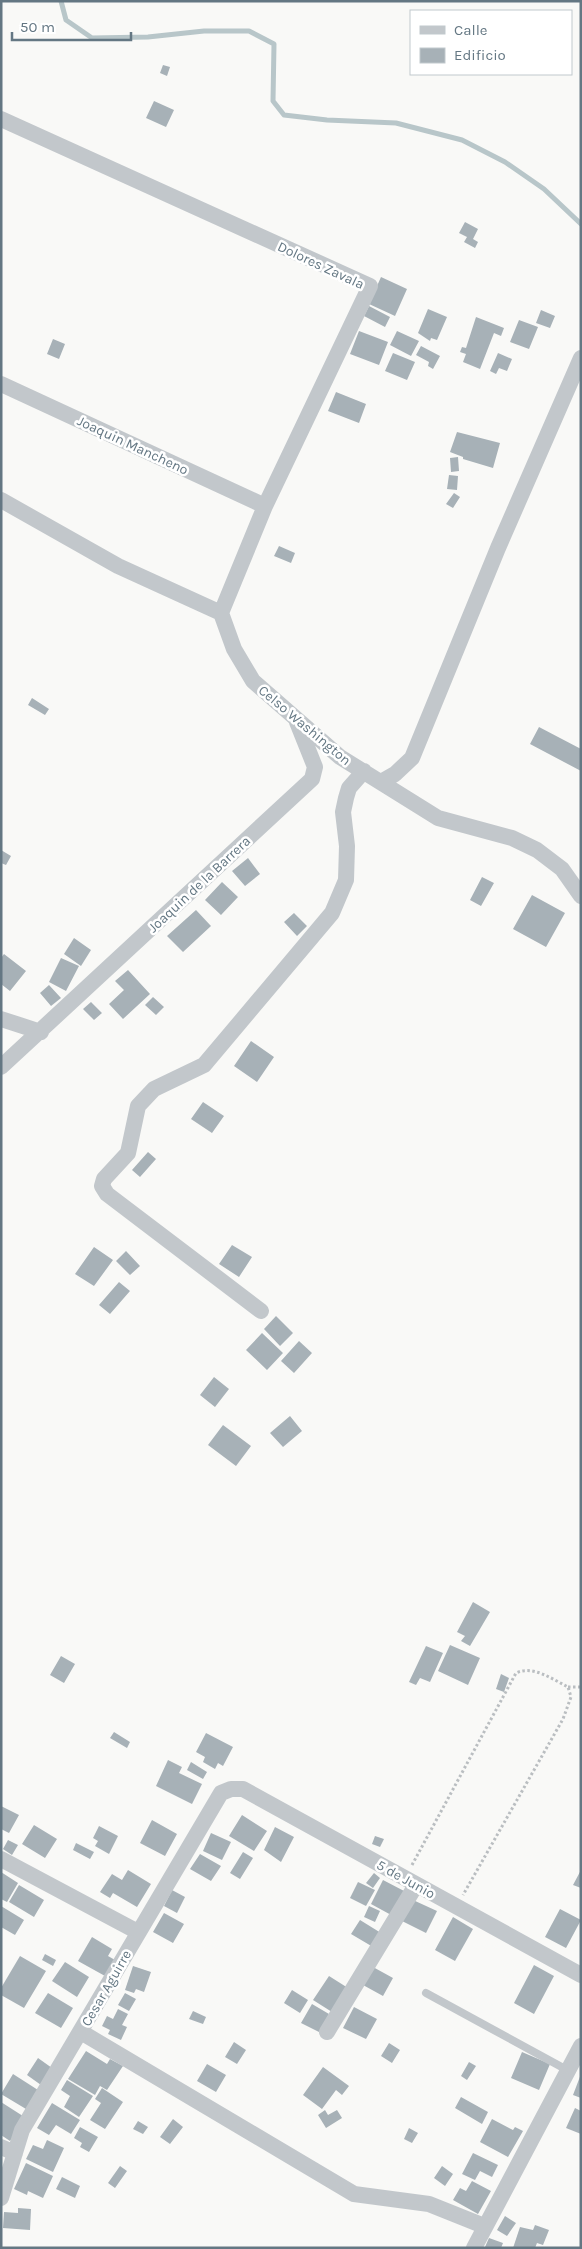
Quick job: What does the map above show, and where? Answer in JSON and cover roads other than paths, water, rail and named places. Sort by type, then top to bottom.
[{"type":"street","name":"Dolores Zavala","points":[[1,119],[370,286],[265,506],[220,613]]},
{"type":"street","points":[[381,782],[395,774],[412,758],[498,548],[581,358]]},
{"type":"street","name":"Joaquin Mancheno","points":[[1,384],[265,506]]},
{"type":"street","points":[[1,500],[118,566],[220,613]]},
{"type":"street","name":"Celso Washington","points":[[220,613],[234,649],[253,681],[340,757],[438,818],[512,838],[537,850],[562,870],[581,896]]},
{"type":"street","name":"Joaquin de la Barrera","points":[[1,1067],[312,779],[315,767],[296,720]]},
{"type":"street","points":[[261,1311],[107,1194],[102,1186],[104,1179],[128,1153],[138,1106],[154,1089],[204,1065],[332,913],[346,880],[347,846],[344,812],[348,788],[364,771]]},
{"type":"street","points":[[1,1019],[41,1032]]},
{"type":"street","name":"5 de Junio","points":[[230,1789],[243,1790],[581,1975]]},
{"type":"street","name":"Cesar Aguirre","points":[[1,2198],[8,2150],[81,2032],[221,1793],[230,1789]]},
{"type":"street","points":[[1,1859],[138,1932]]},
{"type":"street","points":[[327,2032],[410,1882]]},
{"type":"street","points":[[81,2032],[354,2194],[429,2204],[484,2226]]},
{"type":"street","points":[[474,2248],[532,2134],[569,2071],[581,2046]]},
{"type":"lane","points":[[426,1993],[515,2044],[569,2071]]},
{"type":"waterway","points":[[61,1],[66,20],[92,38],[148,37],[204,31],[249,31],[274,44],[273,101],[284,115],[327,120],[396,123],[462,140],[505,162],[544,189],[581,224]]}]
